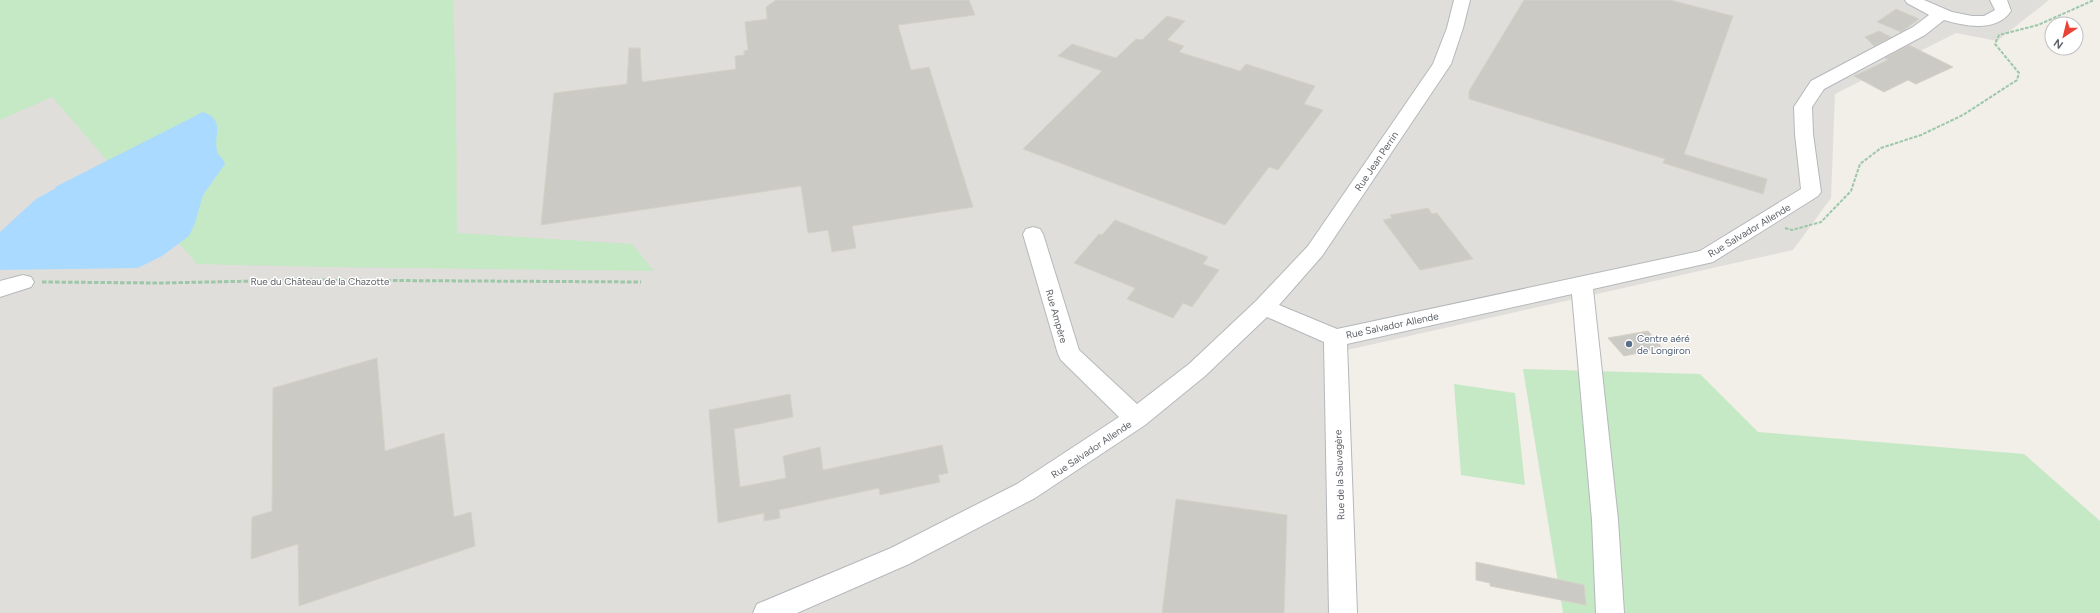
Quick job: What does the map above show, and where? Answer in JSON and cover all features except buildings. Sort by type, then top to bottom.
[{"type":"street","name":"Rue Jean Perrin","points":[[1264,307],[1316,251],[1442,64],[1455,28],[1462,0]]},
{"type":"street","points":[[1913,0],[1941,14],[1974,21],[1989,20],[1999,17],[2003,11],[2002,4],[1998,0]]},
{"type":"street","name":"Rue Salvador Allende","points":[[767,613],[900,556],[1026,492],[1136,418],[1197,370],[1264,307],[1334,338],[1706,257],[1811,192],[1804,134],[1803,107],[1816,85],[1919,31],[1941,14]]},
{"type":"street","name":"Rue Ampère","points":[[1033,234],[1068,354],[1136,418]]},
{"type":"street","points":[[0,289],[23,282]]},
{"type":"street","points":[[1582,284],[1606,520],[1610,613]]},
{"type":"street","name":"Rue de la Sauvagère","points":[[1334,338],[1343,613]]},
{"type":"path","points":[[1761,223],[1792,230],[1821,222],[1851,191],[1860,164],[1881,148],[1921,135],[1963,115],[2017,80],[2019,73],[1995,44],[1999,35],[2017,29],[2038,25],[2094,0]]},
{"type":"path","name":"Rue du Château de la Chazotte","points":[[23,282],[160,283],[316,280],[641,282]]},
{"type":"shaded area","points":[[0,0],[2049,0],[1997,41],[1956,33],[1835,94],[1831,198],[1793,250],[1338,352],[1336,613],[0,613]]},
{"type":"green space","points":[[0,0],[453,0],[456,96],[457,233],[632,244],[654,271],[197,264],[52,97],[0,120]]},
{"type":"green space","points":[[1523,369],[1700,374],[1758,432],[2024,454],[2100,521],[2100,613],[1563,613]]},
{"type":"green space","points":[[1454,384],[1515,393],[1525,485],[1461,475]]},
{"type":"water","points":[[203,112],[210,115],[214,119],[217,128],[217,151],[225,164],[203,195],[195,223],[189,236],[162,256],[138,268],[0,270],[0,232],[36,199],[56,188],[55,187]]},
{"type":"place","name":"Centre aéré de Longiron","points":[[1629,344]]}]
